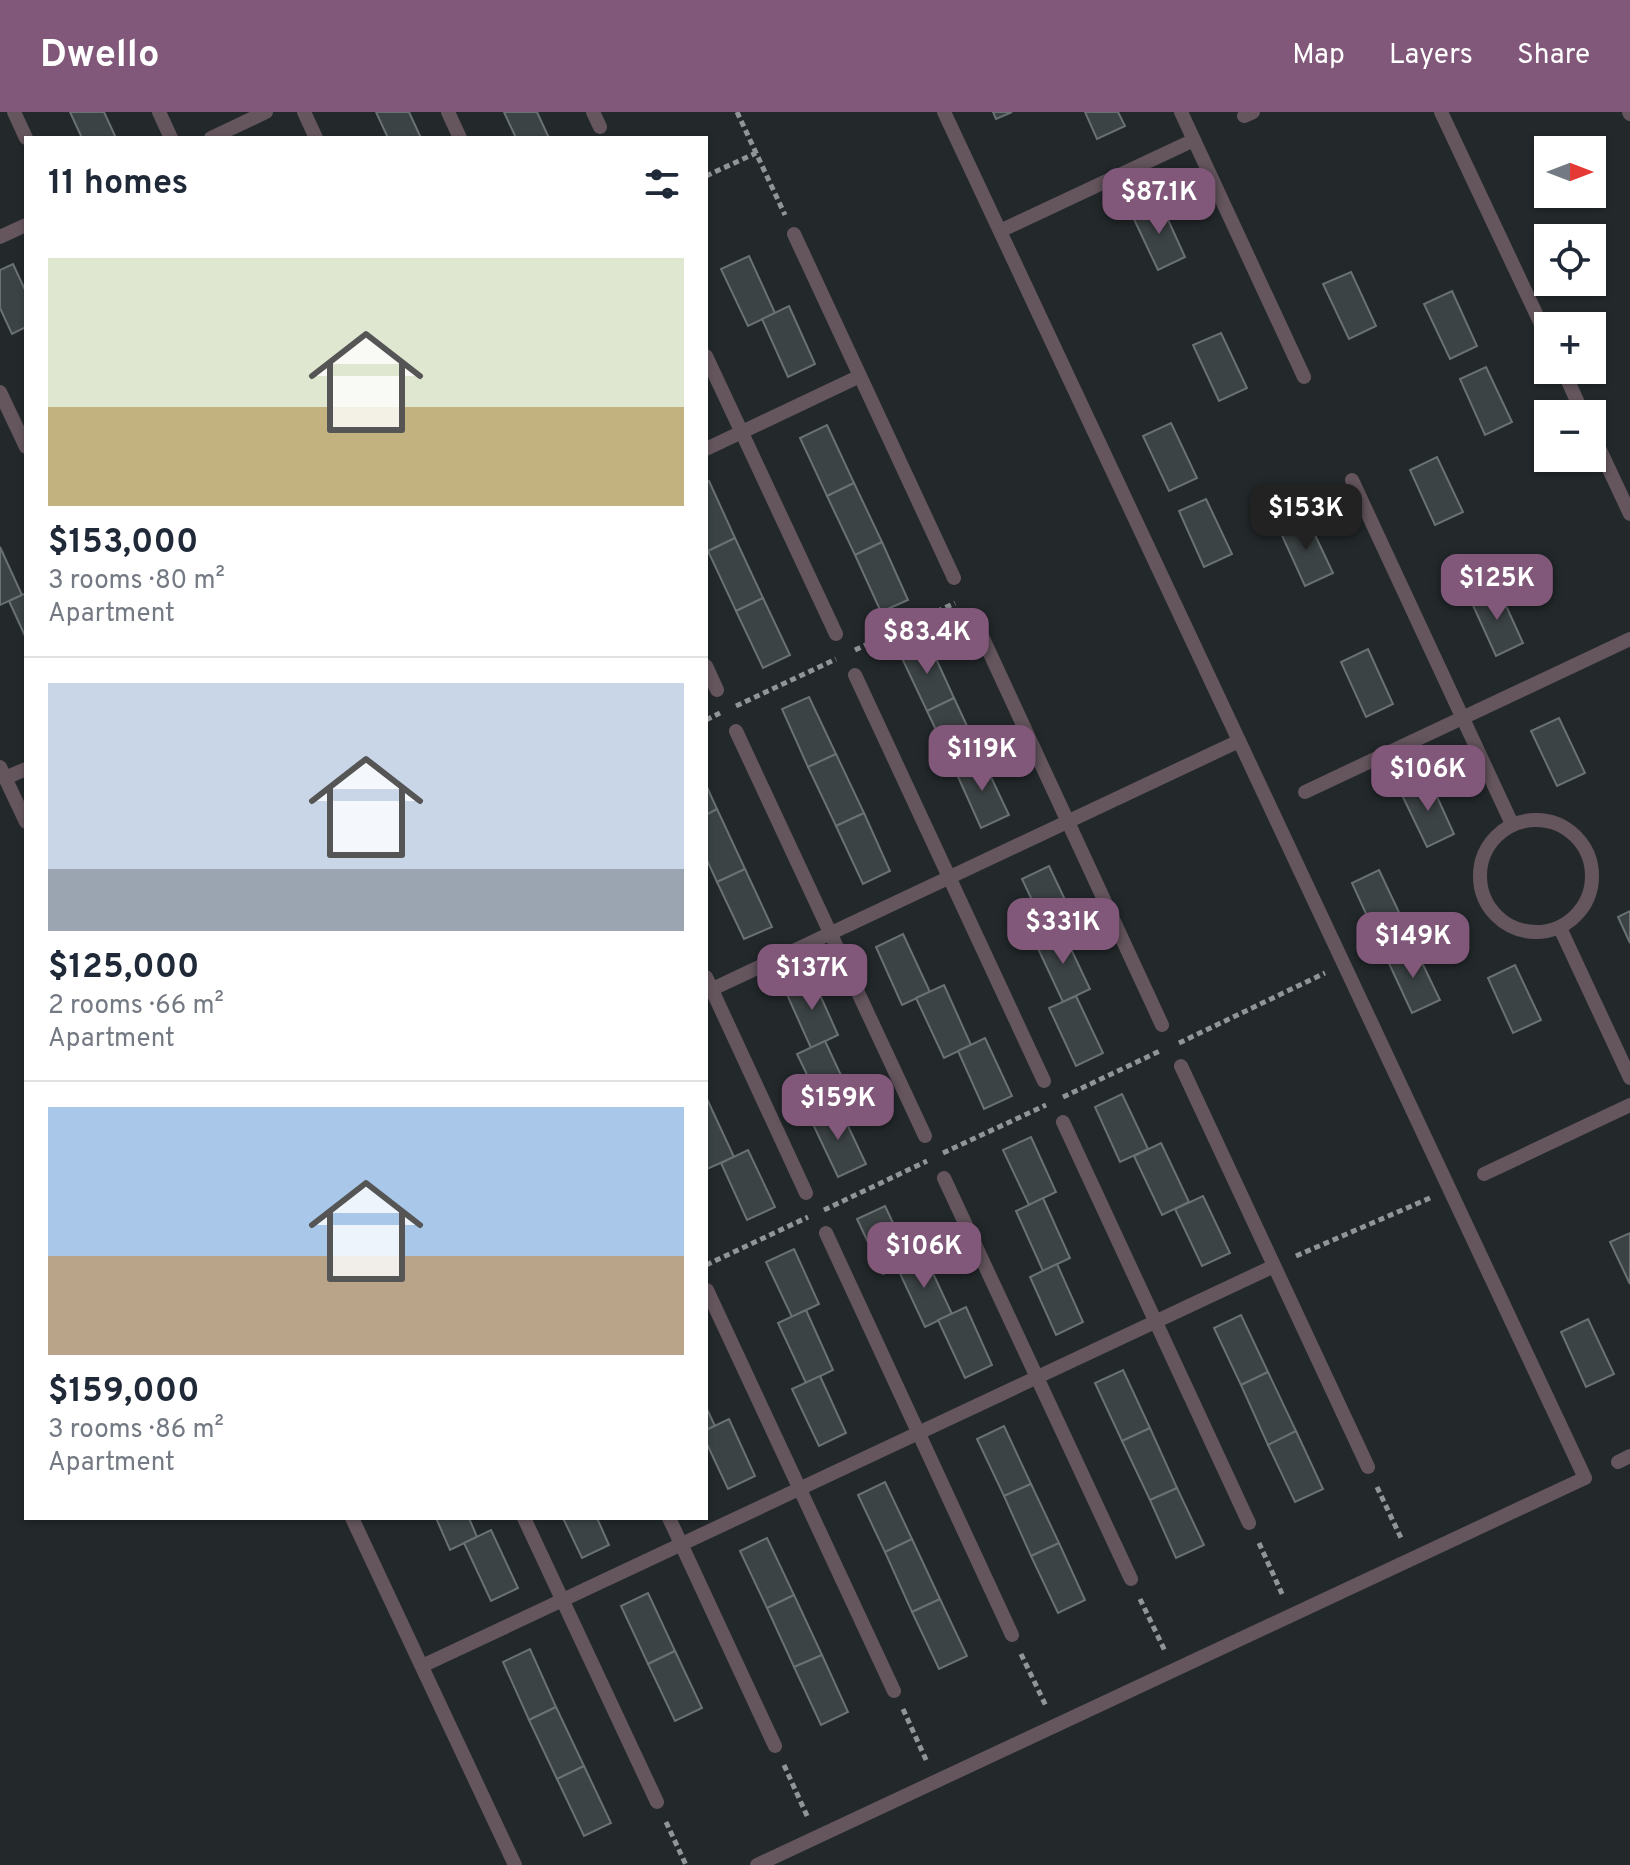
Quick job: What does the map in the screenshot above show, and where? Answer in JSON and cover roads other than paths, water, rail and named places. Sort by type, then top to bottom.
[{"type":"lane","points":[[14,112],[25,136]]},
{"type":"lane","points":[[159,112],[170,136]]},
{"type":"lane","points":[[215,136],[266,112]]},
{"type":"lane","points":[[304,112],[315,136]]},
{"type":"lane","points":[[448,112],[459,136]]},
{"type":"lane","points":[[593,112],[600,127]]},
{"type":"lane","points":[[757,1865],[1585,1478],[944,112]]},
{"type":"lane","points":[[1181,112],[1304,377]]},
{"type":"lane","points":[[1441,112],[1535,312]]},
{"type":"lane","points":[[1000,231],[1194,140]]},
{"type":"lane","points":[[0,237],[24,226]]},
{"type":"lane","points":[[794,234],[954,578]]},
{"type":"lane","points":[[708,360],[836,634]]},
{"type":"lane","points":[[708,448],[860,376]]},
{"type":"lane","points":[[0,392],[24,443]]},
{"type":"lane","points":[[1606,463],[1630,514]]},
{"type":"lane","points":[[1352,480],[1512,824]]},
{"type":"lane","points":[[974,619],[1162,1025]]},
{"type":"lane","points":[[1305,792],[1630,639]]},
{"type":"lane","points":[[708,670],[717,690]]},
{"type":"lane","points":[[855,675],[1044,1081]]},
{"type":"lane","points":[[736,731],[925,1136]]},
{"type":"lane","points":[[806,1193],[708,986],[831,933],[1239,741]]},
{"type":"lane","points":[[24,769],[3,773],[24,818]]},
{"type":"lane","points":[[1534,819],[1555,822],[1574,833],[1587,852],[1593,873],[1590,895],[1578,914],[1560,928],[1539,932],[1517,930],[1498,918],[1485,900],[1480,878],[1483,856],[1494,837],[1512,824],[1534,819]]},
{"type":"lane","points":[[1560,928],[1630,1078]]},
{"type":"lane","points":[[1181,1066],[1368,1467]]},
{"type":"lane","points":[[1484,1174],[1630,1105]]},
{"type":"lane","points":[[1063,1122],[1249,1523]]},
{"type":"lane","points":[[944,1178],[1131,1579]]},
{"type":"lane","points":[[826,1233],[1012,1635]]},
{"type":"lane","points":[[422,1666],[1274,1266]]},
{"type":"lane","points":[[708,1292],[894,1691]]},
{"type":"lane","points":[[353,1520],[515,1865]]},
{"type":"lane","points":[[525,1520],[657,1802]]},
{"type":"lane","points":[[670,1520],[775,1746]]}]
